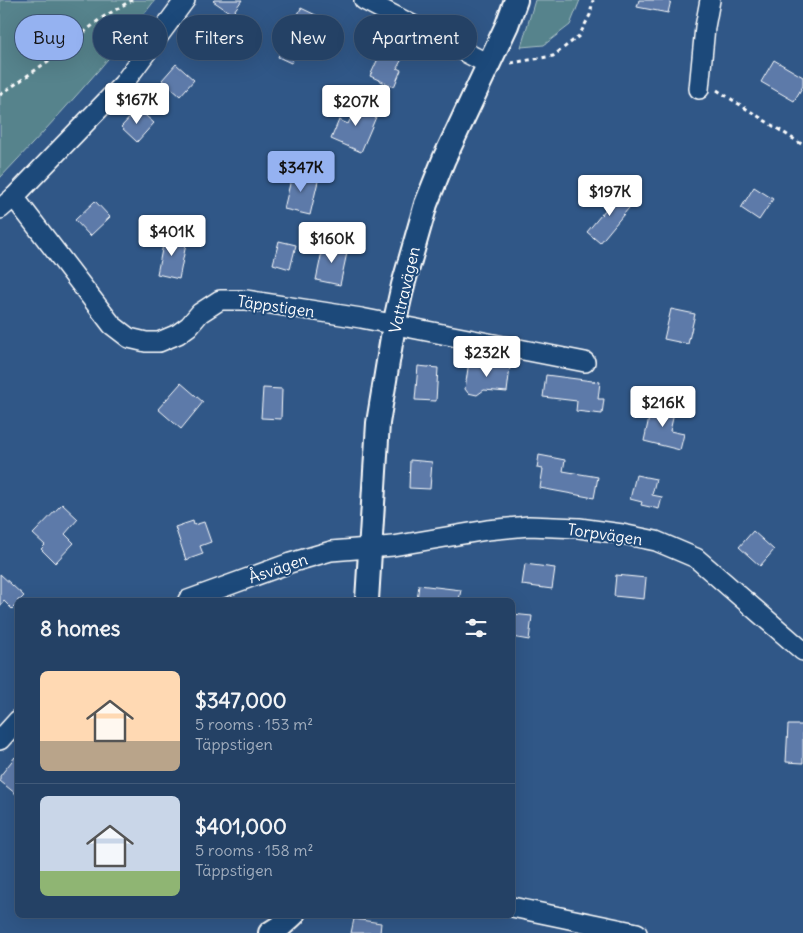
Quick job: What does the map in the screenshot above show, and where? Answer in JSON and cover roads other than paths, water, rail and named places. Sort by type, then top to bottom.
[{"type":"street","points":[[7,203],[123,84],[185,0]]},
{"type":"street","points":[[364,0],[488,64]]},
{"type":"street","name":"Vattravägen","points":[[367,598],[378,423],[394,325],[403,285],[426,204],[444,158],[507,25],[516,0]]},
{"type":"street","points":[[699,84],[710,0]]},
{"type":"street","name":"Täppstigen","points":[[7,203],[112,325],[129,338],[146,342],[159,342],[178,334],[189,326],[200,313],[220,300],[246,300],[361,318],[585,362]]},
{"type":"street","name":"Torpvägen","points":[[370,549],[487,530],[529,526],[579,528],[656,541],[696,558],[803,651]]},
{"type":"street","name":"Åsvägen","points":[[194,598],[290,563],[331,551],[370,549]]},
{"type":"street","points":[[0,740],[15,723]]},
{"type":"street","points":[[515,908],[637,933]]},
{"type":"street","points":[[270,933],[290,918]]}]
